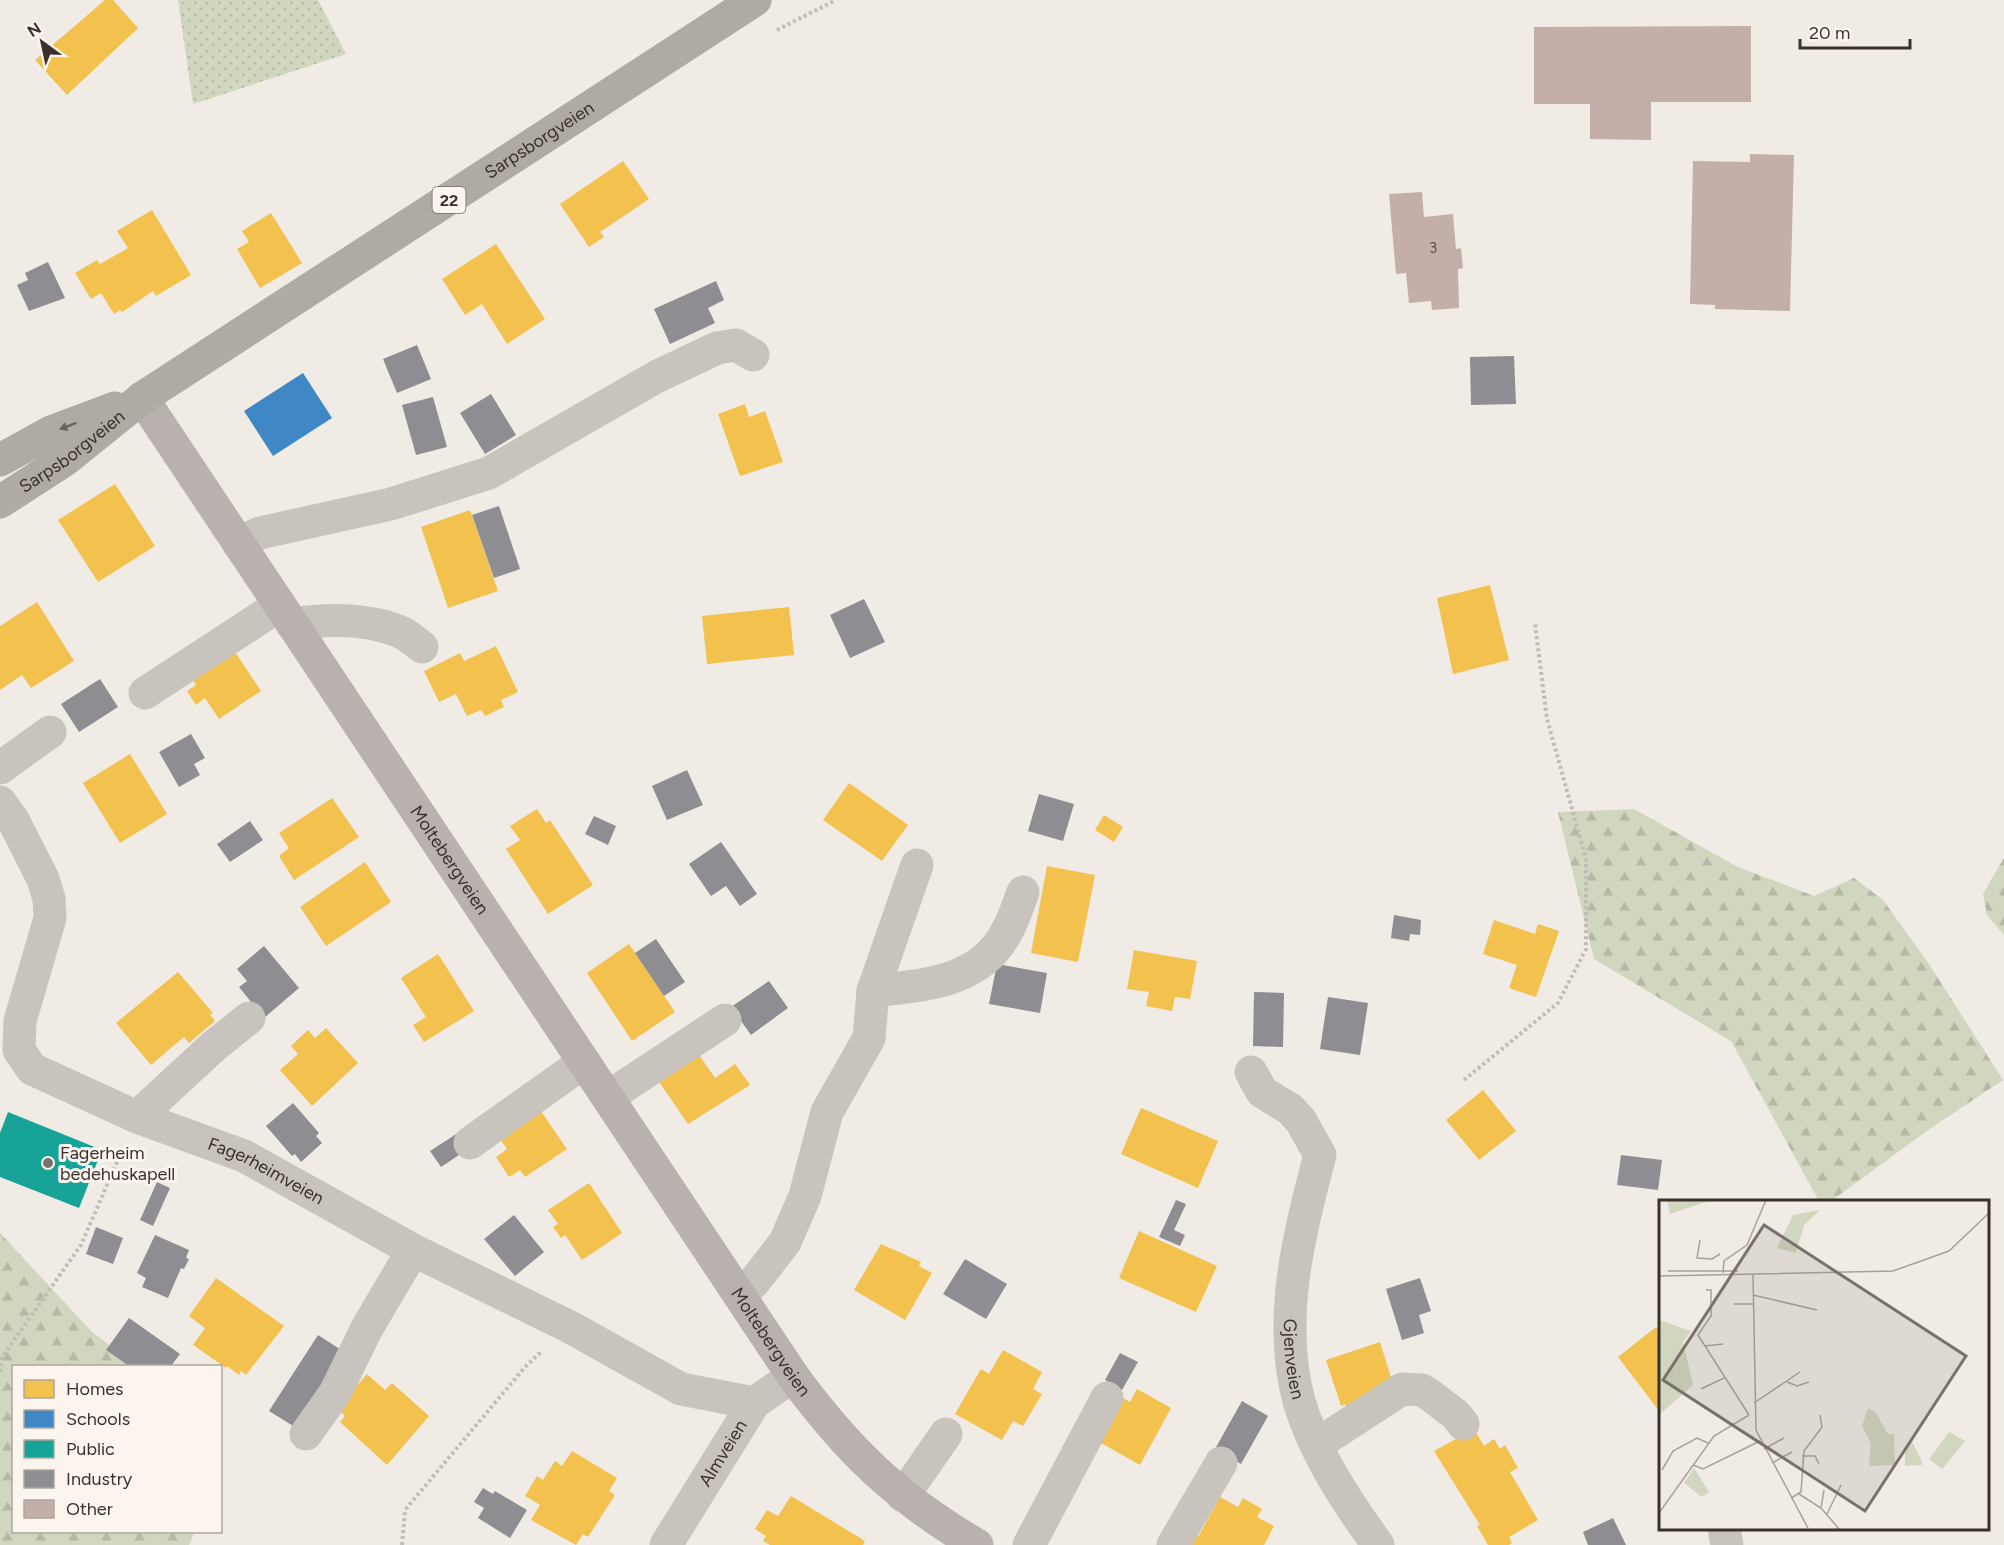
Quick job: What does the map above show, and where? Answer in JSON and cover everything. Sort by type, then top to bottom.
[{"type":"highway","name":"Sarpsborgveien","points":[[0,502],[65,460],[142,398],[755,0]]},
{"type":"highway","name":"Sarpsborgveien","points":[[0,460],[51,432],[142,398]]},
{"type":"main road","name":"Moltebergveien","points":[[142,398],[740,1293],[793,1376],[817,1408],[867,1465],[903,1496],[944,1537],[977,1545]]},
{"type":"street","points":[[238,543],[260,533],[391,504],[489,473],[656,377],[717,348],[736,345],[753,355]]},
{"type":"street","points":[[145,693],[286,614],[361,623],[399,631],[422,647]]},
{"type":"street","points":[[0,768],[50,732]]},
{"type":"street","name":"Fagerheimveien","points":[[0,802],[13,820],[38,869],[49,899],[50,918],[10,1054],[32,1069],[137,1117],[244,1156],[412,1250],[570,1327],[681,1389],[754,1403]]},
{"type":"street","points":[[740,1293],[754,1282],[784,1242],[805,1196],[827,1112],[869,1038],[873,992],[917,865]]},
{"type":"street","points":[[873,992],[943,982],[962,975],[997,948],[1007,932],[1023,892]]},
{"type":"street","points":[[137,1117],[214,1046],[249,1018]]},
{"type":"street","points":[[608,1097],[725,1020]]},
{"type":"street","points":[[470,1143],[584,1062]]},
{"type":"street","name":"Gjenveien","points":[[1251,1072],[1262,1092],[1290,1109],[1301,1120],[1320,1155],[1293,1269],[1290,1323],[1299,1401],[1316,1445],[1378,1545]]},
{"type":"street","points":[[306,1434],[335,1393],[367,1328],[412,1250]]},
{"type":"street","name":"Almveien","points":[[666,1545],[754,1403],[793,1376]]},
{"type":"street","points":[[1316,1445],[1402,1389],[1422,1390],[1456,1414],[1463,1424]]},
{"type":"street","points":[[1029,1545],[1107,1398]]},
{"type":"street","points":[[903,1496],[946,1434]]},
{"type":"street","points":[[1173,1545],[1221,1463]]},
{"type":"street","points":[[1724,1530],[1727,1545]]},
{"type":"path","points":[[1464,1080],[1558,1003],[1586,949],[1586,859],[1547,719],[1535,624]]},
{"type":"path","points":[[2,1357],[81,1245],[137,1117]]},
{"type":"path","points":[[402,1545],[405,1510],[525,1367],[570,1327]]},
{"type":"path","points":[[0,1351],[2,1357],[0,1372]]},
{"type":"green space","points":[[178,0],[318,0],[346,54],[193,104]]},
{"type":"green space","points":[[1634,809],[1736,866],[1814,896],[1854,878],[1883,900],[1929,964],[2003,1080],[1931,1128],[1832,1200],[1818,1200],[1731,1041],[1594,959],[1558,812]]},
{"type":"green space","points":[[2004,858],[2004,935],[1987,915],[1983,894]]},
{"type":"green space","points":[[0,1233],[92,1332],[136,1365],[12,1365],[12,1533],[195,1533],[189,1545],[0,1545]]},
{"type":"building: Homes","points":[[105,0],[113,0],[138,28],[67,95],[35,60]]},
{"type":"building: Homes","points":[[623,161],[649,199],[600,232],[604,237],[589,247],[560,204]]},
{"type":"building: Homes","points":[[152,210],[191,275],[156,296],[153,291],[122,312],[120,310],[114,314],[101,293],[91,299],[75,273],[97,260],[100,264],[128,248],[117,231]]},
{"type":"building: Homes","points":[[271,213],[302,263],[260,288],[237,249],[249,242],[242,231]]},
{"type":"building: Homes","points":[[496,244],[545,319],[507,344],[482,304],[465,315],[442,279]]},
{"type":"building: Homes","points":[[745,404],[749,417],[765,411],[783,462],[740,476],[718,414]]},
{"type":"building: Homes","points":[[115,484],[155,546],[98,582],[58,520]]},
{"type":"building: Homes","points":[[470,510],[498,591],[448,608],[421,527]]},
{"type":"building: Homes","points":[[1490,585],[1509,660],[1453,674],[1437,598]]},
{"type":"building: Homes","points":[[37,602],[74,661],[31,688],[22,675],[0,690],[0,626]]},
{"type":"building: Homes","points":[[789,607],[794,655],[707,664],[702,616]]},
{"type":"building: Homes","points":[[231,646],[261,691],[219,719],[205,698],[196,705],[187,691],[196,685],[189,674]]},
{"type":"building: Homes","points":[[496,646],[518,692],[501,700],[504,707],[485,716],[481,710],[467,716],[456,694],[439,702],[424,671],[460,653],[464,661]]},
{"type":"building: Homes","points":[[130,754],[167,814],[120,843],[83,783]]},
{"type":"building: Homes","points":[[849,783],[908,825],[882,861],[823,820]]},
{"type":"building: Homes","points":[[332,798],[359,837],[294,880],[279,856],[289,848],[279,833]]},
{"type":"building: Homes","points":[[537,809],[546,823],[550,820],[593,885],[548,914],[506,849],[520,840],[510,826]]},
{"type":"building: Homes","points":[[1104,815],[1123,827],[1114,842],[1095,830]]},
{"type":"building: Homes","points":[[365,862],[391,902],[326,946],[300,907]]},
{"type":"building: Homes","points":[[1047,866],[1095,875],[1078,962],[1031,953]]},
{"type":"building: Homes","points":[[1494,920],[1535,934],[1538,924],[1559,931],[1536,997],[1509,988],[1517,965],[1483,954]]},
{"type":"building: Homes","points":[[629,944],[675,1012],[632,1041],[587,973]]},
{"type":"building: Homes","points":[[1134,950],[1197,961],[1190,999],[1175,997],[1172,1011],[1146,1006],[1149,992],[1127,989]]},
{"type":"building: Homes","points":[[438,954],[474,1011],[424,1042],[413,1025],[426,1017],[401,978]]},
{"type":"building: Homes","points":[[178,972],[213,1013],[210,1015],[215,1021],[189,1043],[184,1037],[151,1065],[116,1023]]},
{"type":"building: Homes","points":[[326,1028],[358,1063],[312,1106],[280,1070],[298,1054],[291,1046],[308,1030],[315,1038]]},
{"type":"building: Homes","points":[[697,1052],[715,1078],[735,1064],[750,1085],[688,1124],[657,1079]]},
{"type":"building: Homes","points":[[1483,1090],[1516,1131],[1479,1160],[1446,1120]]},
{"type":"building: Homes","points":[[536,1104],[567,1149],[525,1177],[520,1170],[509,1177],[496,1157],[507,1149],[495,1132]]},
{"type":"building: Homes","points":[[1141,1108],[1218,1141],[1198,1188],[1121,1154]]},
{"type":"building: Homes","points":[[589,1183],[622,1233],[582,1260],[565,1235],[561,1238],[553,1227],[558,1224],[548,1210]]},
{"type":"building: Homes","points":[[1139,1231],[1217,1266],[1196,1312],[1119,1278]]},
{"type":"building: Homes","points":[[881,1244],[921,1262],[919,1266],[932,1273],[905,1320],[854,1290]]},
{"type":"building: Homes","points":[[216,1278],[284,1326],[246,1375],[241,1371],[239,1375],[193,1345],[205,1328],[189,1316]]},
{"type":"building: Homes","points":[[1656,1327],[1659,1332],[1659,1411],[1618,1357]]},
{"type":"building: Homes","points":[[1380,1342],[1393,1384],[1347,1411],[1345,1404],[1341,1406],[1326,1360]]},
{"type":"building: Homes","points":[[1003,1350],[1042,1372],[1033,1389],[1042,1394],[1023,1426],[1013,1421],[1002,1440],[955,1414],[981,1369],[989,1374]]},
{"type":"building: Homes","points":[[367,1374],[385,1390],[392,1383],[429,1416],[387,1465],[340,1422],[345,1416],[337,1409]]},
{"type":"building: Homes","points":[[1137,1389],[1171,1408],[1140,1465],[1094,1439],[1118,1395],[1130,1402]]},
{"type":"building: Homes","points":[[1474,1429],[1484,1446],[1494,1439],[1500,1449],[1505,1445],[1518,1468],[1510,1472],[1538,1520],[1509,1537],[1512,1543],[1509,1545],[1488,1545],[1477,1526],[1480,1525],[1434,1451]]},
{"type":"building: Homes","points":[[572,1451],[617,1478],[609,1491],[615,1495],[588,1537],[583,1534],[576,1545],[531,1520],[540,1505],[525,1496],[537,1476],[543,1480],[555,1461],[562,1466]]},
{"type":"building: Homes","points":[[791,1496],[865,1541],[863,1545],[770,1545],[763,1541],[766,1536],[755,1529],[767,1510],[778,1516]]},
{"type":"building: Homes","points":[[1220,1497],[1238,1507],[1243,1498],[1262,1509],[1257,1517],[1274,1526],[1264,1545],[1188,1545],[1190,1532],[1198,1537]]},
{"type":"building: Schools","points":[[303,373],[332,418],[273,456],[244,411]]},
{"type":"building: Public","name":"Fagerheim bedehuskapell","points":[[8,1112],[102,1150],[79,1208],[0,1177],[0,1133]]},
{"type":"building: Industry","points":[[48,262],[65,298],[29,311],[17,285],[28,280],[25,273]]},
{"type":"building: Industry","points":[[716,281],[724,300],[708,308],[715,323],[670,344],[654,309]]},
{"type":"building: Industry","points":[[417,345],[431,379],[397,393],[383,359]]},
{"type":"building: Industry","points":[[1514,356],[1516,404],[1471,405],[1470,357]]},
{"type":"building: Industry","points":[[491,394],[516,435],[485,454],[460,413]]},
{"type":"building: Industry","points":[[433,397],[447,447],[416,455],[402,405]]},
{"type":"building: Industry","points":[[499,506],[520,569],[494,578],[472,515]]},
{"type":"building: Industry","points":[[864,599],[885,642],[850,658],[830,615]]},
{"type":"building: Industry","points":[[100,679],[118,707],[79,732],[61,704]]},
{"type":"building: Industry","points":[[191,734],[205,758],[194,764],[200,775],[179,787],[159,752]]},
{"type":"building: Industry","points":[[687,770],[703,805],[667,820],[652,786]]},
{"type":"building: Industry","points":[[1039,794],[1074,804],[1063,841],[1028,831]]},
{"type":"building: Industry","points":[[594,816],[616,826],[608,845],[585,834]]},
{"type":"building: Industry","points":[[250,821],[263,840],[230,862],[217,844]]},
{"type":"building: Industry","points":[[721,842],[757,894],[740,906],[726,886],[711,896],[689,864]]},
{"type":"building: Industry","points":[[1394,915],[1421,920],[1420,935],[1410,934],[1409,941],[1391,938]]},
{"type":"building: Industry","points":[[656,939],[685,982],[664,996],[635,953]]},
{"type":"building: Industry","points":[[264,946],[299,988],[264,1018],[239,987],[247,981],[237,969]]},
{"type":"building: Industry","points":[[997,964],[1047,973],[1040,1013],[989,1004]]},
{"type":"building: Industry","points":[[769,981],[788,1008],[751,1035],[731,1007]]},
{"type":"building: Industry","points":[[1254,992],[1284,993],[1283,1047],[1253,1046]]},
{"type":"building: Industry","points":[[1328,997],[1368,1003],[1360,1055],[1320,1049]]},
{"type":"building: Industry","points":[[293,1103],[319,1133],[316,1136],[322,1143],[301,1162],[295,1154],[292,1156],[266,1126]]},
{"type":"building: Industry","points":[[461,1131],[471,1147],[441,1167],[430,1151]]},
{"type":"building: Industry","points":[[1621,1155],[1662,1160],[1658,1190],[1617,1185]]},
{"type":"building: Industry","points":[[157,1182],[170,1188],[153,1226],[140,1220]]},
{"type":"building: Industry","points":[[1176,1200],[1186,1204],[1174,1230],[1185,1235],[1180,1246],[1159,1237]]},
{"type":"building: Industry","points":[[514,1215],[544,1252],[515,1276],[484,1239]]},
{"type":"building: Industry","points":[[96,1227],[123,1238],[113,1264],[86,1254]]},
{"type":"building: Industry","points":[[155,1235],[189,1250],[186,1258],[189,1259],[184,1269],[181,1268],[168,1298],[142,1287],[146,1278],[137,1273]]},
{"type":"building: Industry","points":[[965,1259],[1007,1284],[986,1319],[943,1294]]},
{"type":"building: Industry","points":[[1420,1278],[1431,1311],[1419,1315],[1424,1333],[1402,1340],[1386,1289]]},
{"type":"building: Industry","points":[[129,1318],[180,1354],[172,1365],[128,1365],[106,1350]]},
{"type":"building: Industry","points":[[318,1335],[346,1353],[298,1429],[269,1411]]},
{"type":"building: Industry","points":[[1120,1353],[1138,1362],[1122,1390],[1105,1380]]},
{"type":"building: Industry","points":[[1242,1401],[1268,1416],[1241,1464],[1215,1449]]},
{"type":"building: Industry","points":[[483,1488],[493,1494],[495,1491],[527,1510],[510,1538],[478,1518],[484,1508],[474,1502]]},
{"type":"building: Industry","points":[[1613,1518],[1626,1545],[1588,1545],[1583,1532]]},
{"type":"building: Other","points":[[1751,26],[1751,102],[1651,102],[1651,140],[1590,139],[1590,104],[1534,104],[1534,27]]},
{"type":"building: Other","points":[[1750,154],[1794,155],[1790,311],[1715,309],[1715,305],[1690,304],[1693,161],[1750,162]]},
{"type":"building: Other","points":[[1422,192],[1424,217],[1453,214],[1456,249],[1461,248],[1463,268],[1458,269],[1459,308],[1432,310],[1431,301],[1409,303],[1406,273],[1396,274],[1389,194]]},
{"type":"place","name":"Fagerheim bedehuskapell","points":[[48,1163]]}]
